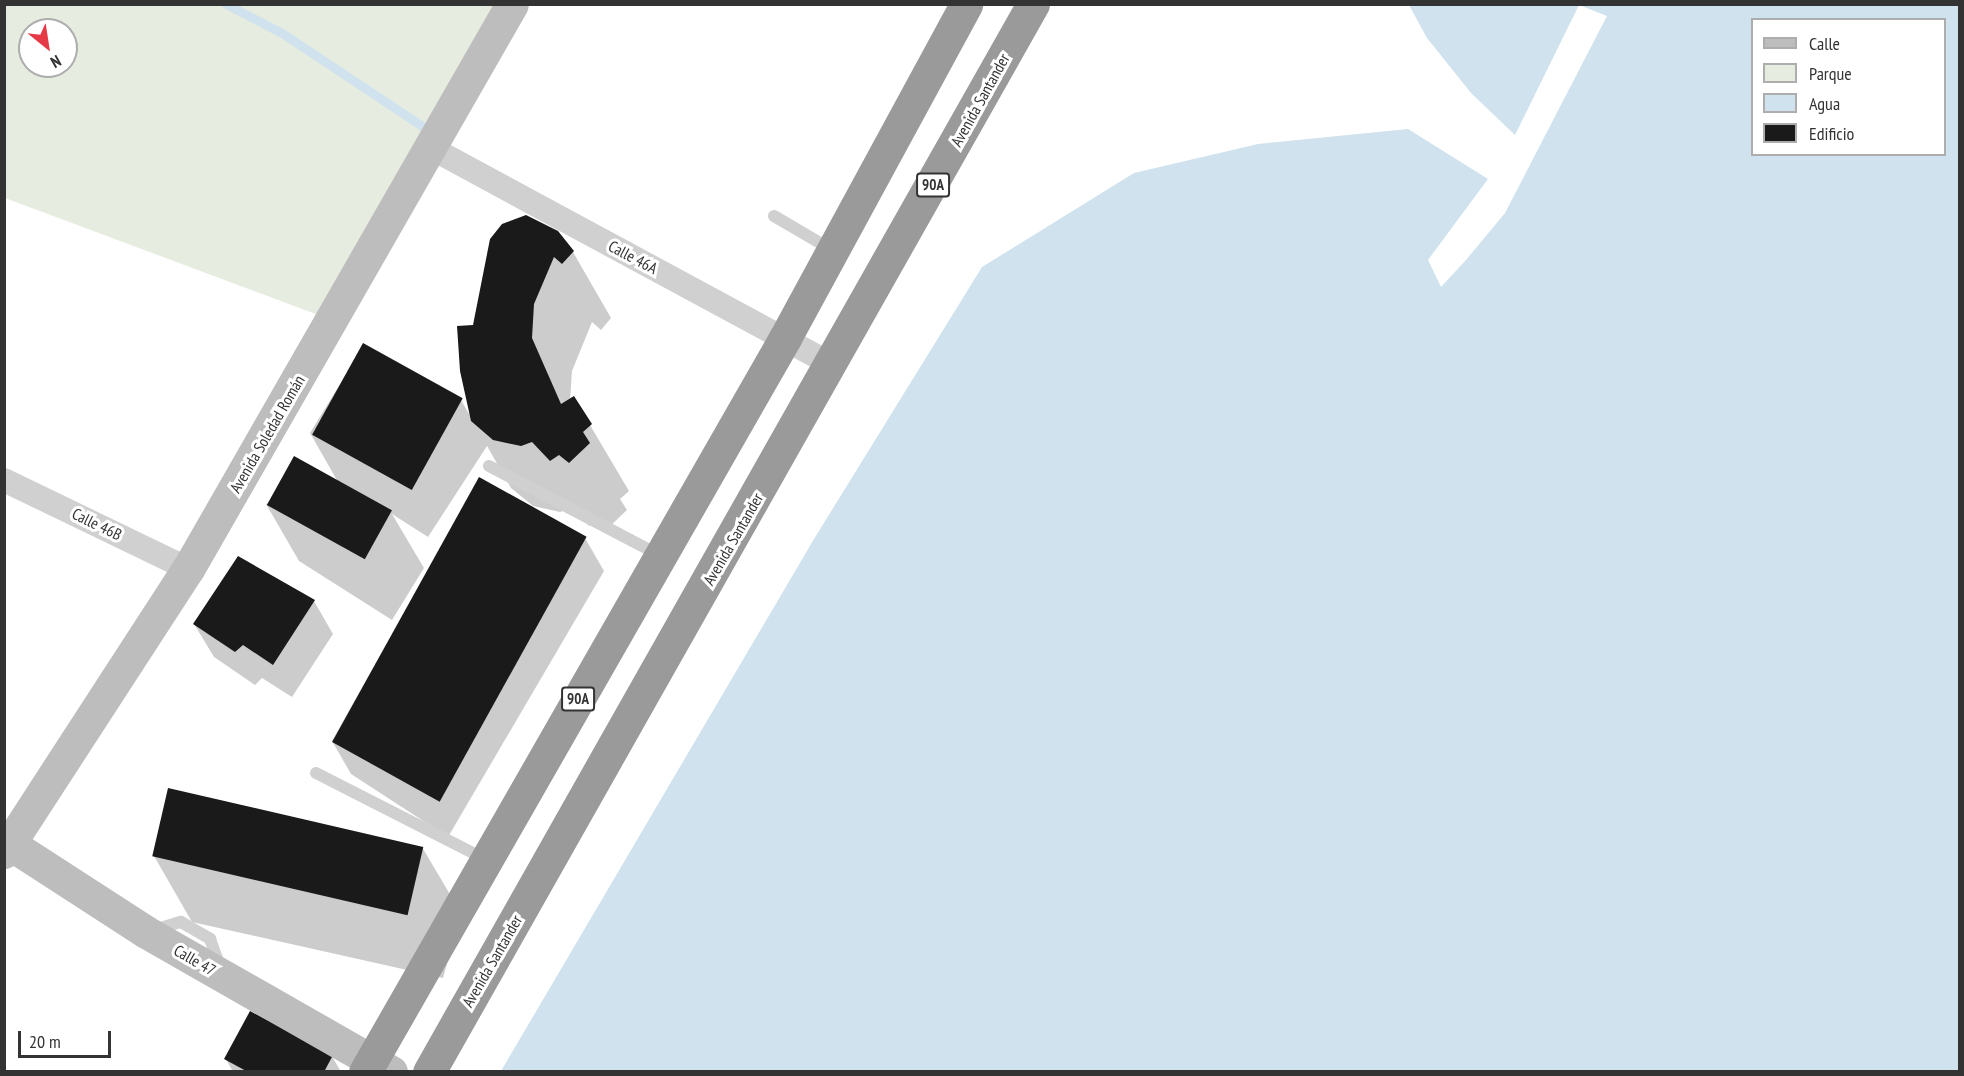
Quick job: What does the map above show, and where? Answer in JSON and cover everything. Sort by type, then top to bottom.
[{"type":"highway","name":"90A","points":[[376,1068],[486,859],[784,338],[966,4]]},
{"type":"highway","name":"Avenida Santander","points":[[429,1071],[833,365],[1033,4]]},
{"type":"street","name":"Avenida Soledad Román","points":[[7,845],[188,568],[433,149],[512,4]]},
{"type":"street","name":"Calle 46A","points":[[433,149],[833,365]]},
{"type":"street","name":"Calle 46B","points":[[4,480],[188,568]]},
{"type":"street","name":"Calle 47","points":[[7,845],[146,932],[376,1068]]},
{"type":"lane","points":[[774,216],[833,250]]},
{"type":"lane","points":[[489,466],[660,555]]},
{"type":"lane","points":[[316,773],[486,859]]},
{"type":"green space","points":[[4,5],[500,5],[321,316],[5,198]]},
{"type":"water","points":[[1409,5],[1579,5],[1515,135],[1471,93],[1427,38]]},
{"type":"water","points":[[1579,5],[1959,5],[1959,1071],[501,1071],[814,539],[982,267],[1134,173],[1258,144],[1408,129],[1488,179],[1428,260],[1441,287],[1505,213],[1607,16]]},
{"type":"building","points":[[526,215],[558,231],[574,251],[562,264],[554,257],[534,304],[532,338],[561,404],[574,396],[592,424],[583,432],[590,443],[569,463],[559,455],[550,461],[532,442],[521,446],[493,440],[471,421],[460,371],[457,326],[473,325],[490,239],[502,224]]},
{"type":"building","points":[[363,343],[463,398],[412,490],[312,435]]},
{"type":"building","points":[[294,456],[392,510],[365,559],[267,505]]},
{"type":"building","points":[[479,477],[587,537],[440,802],[332,742]]},
{"type":"building","points":[[238,556],[315,600],[273,665],[243,645],[235,652],[193,624]]},
{"type":"building","points":[[168,788],[423,847],[408,915],[152,856]]},
{"type":"building","points":[[250,1011],[333,1055],[324,1072],[248,1072],[224,1059]]},
{"type":"waterway","points":[[226,4],[282,33],[431,132]]}]
